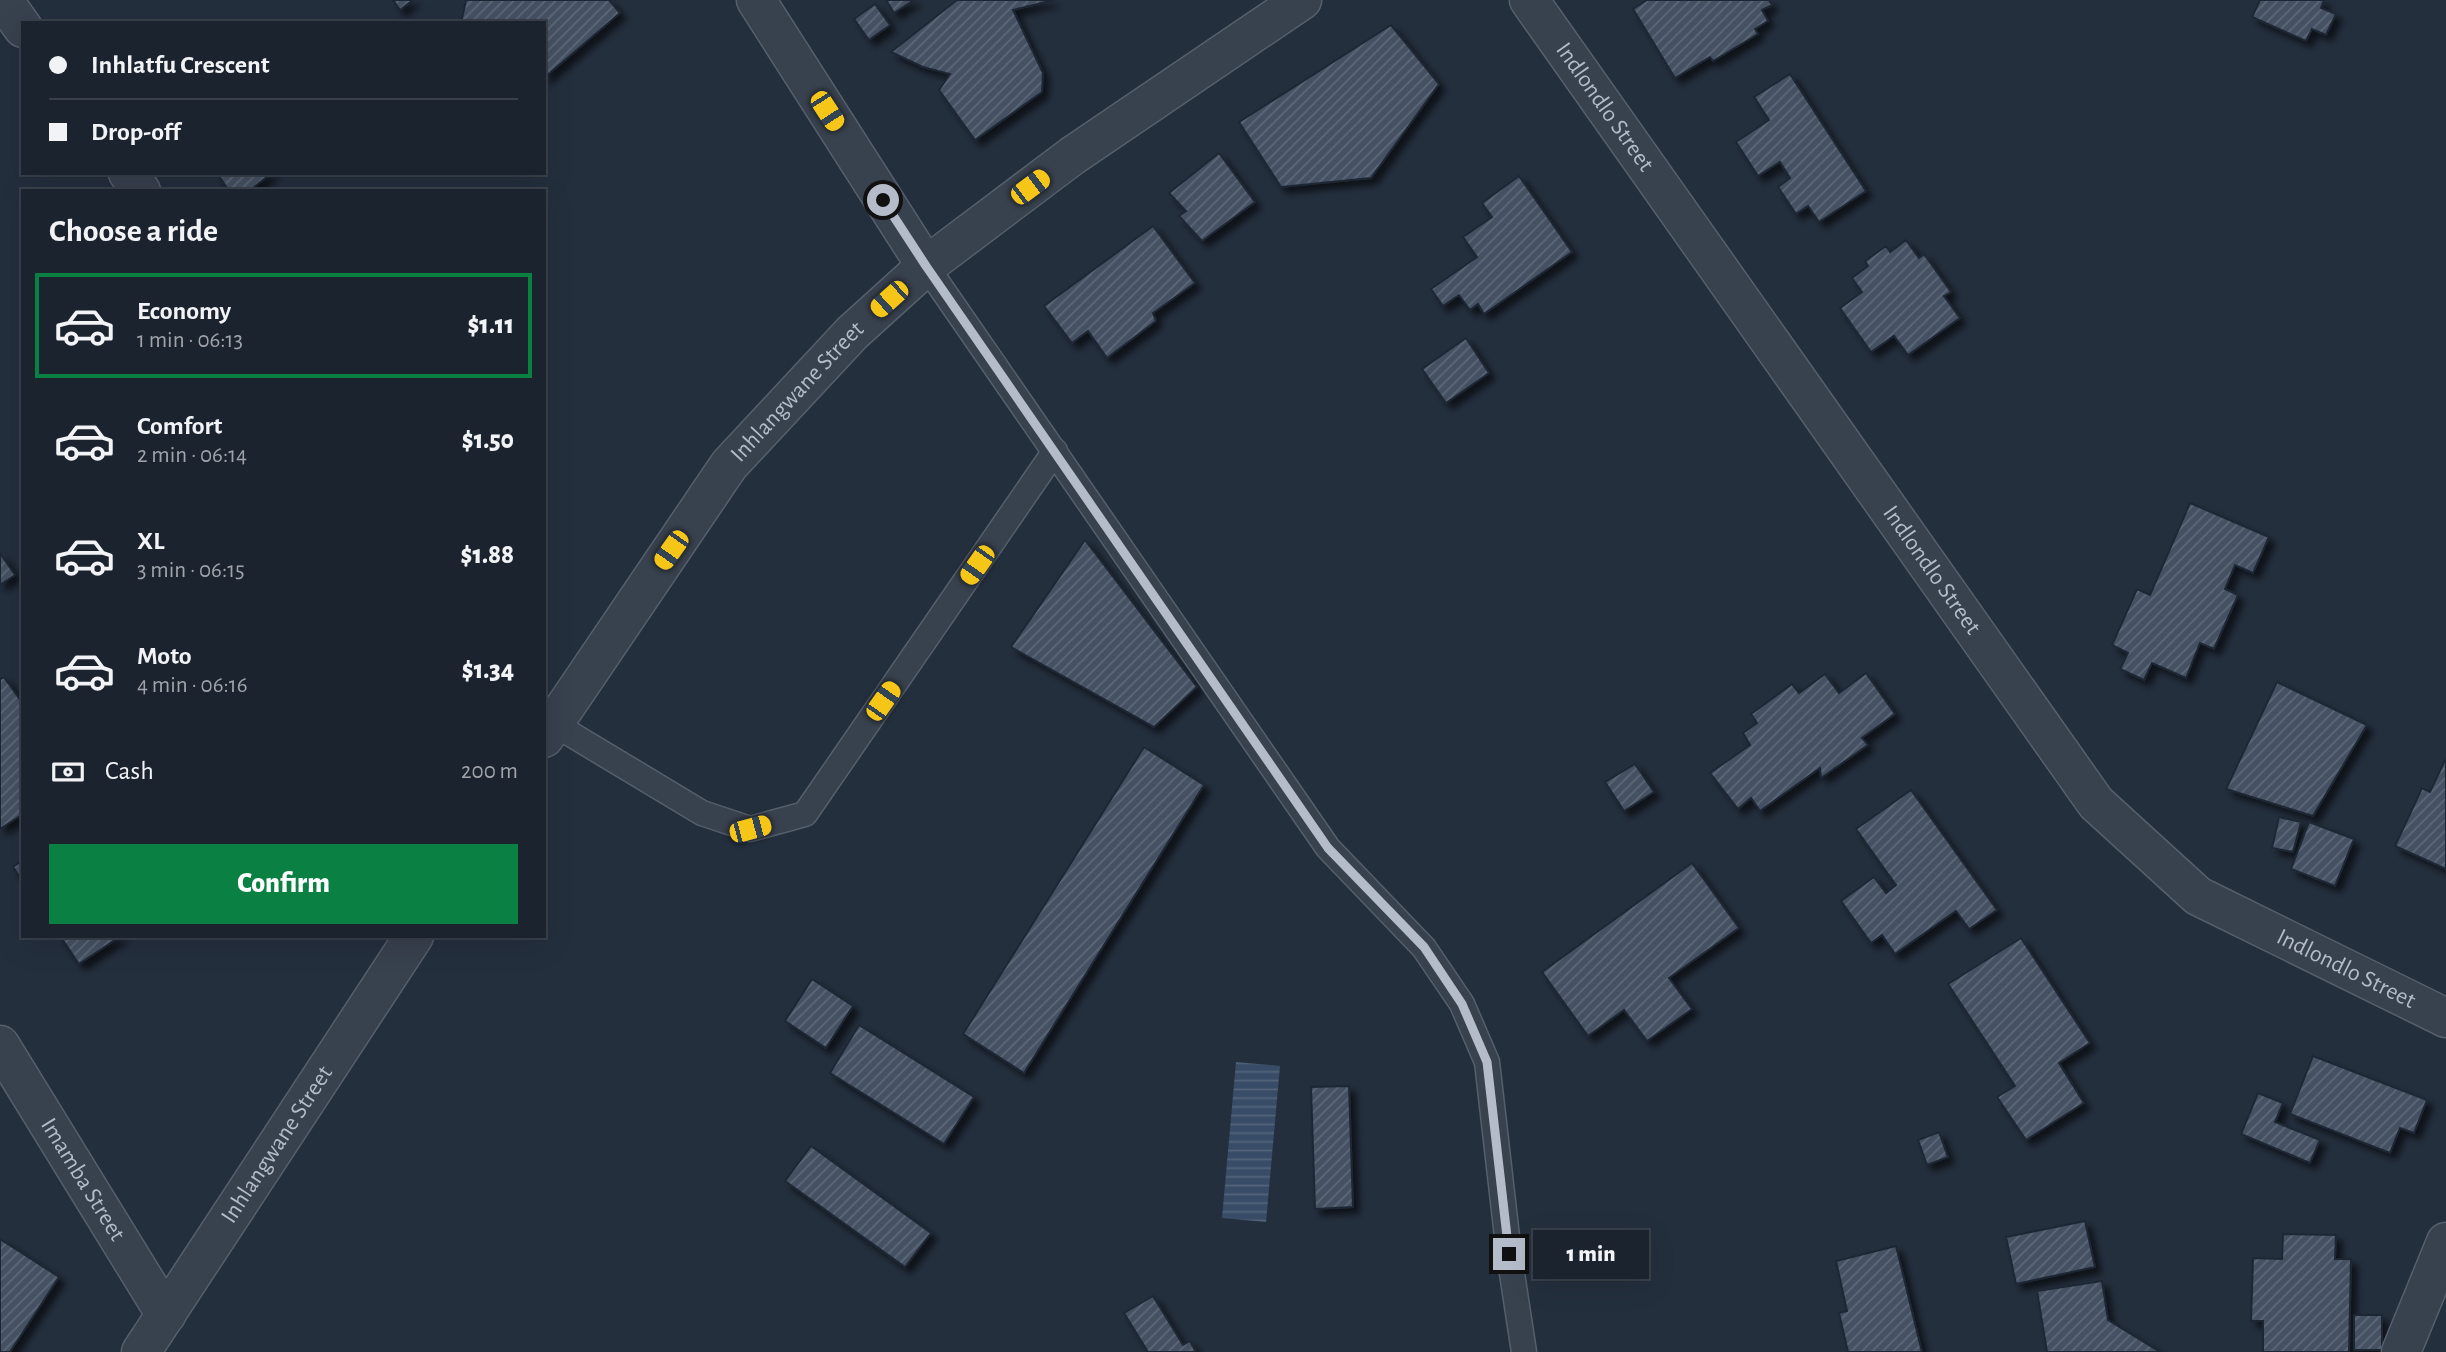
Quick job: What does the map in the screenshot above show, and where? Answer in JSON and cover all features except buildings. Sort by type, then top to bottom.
[{"type":"street","points":[[3,0],[21,24]]},
{"type":"street","points":[[756,0],[926,266]]},
{"type":"street","name":"Inhlangwane Street","points":[[547,726],[730,465],[852,333],[926,266],[1072,156],[1301,0]]},
{"type":"street","name":"Indlondlo Street","points":[[1529,0],[2096,803],[2198,896],[2446,1018]]},
{"type":"street","name":"Inhlangwane Street","points":[[141,1352],[413,938]]},
{"type":"street","name":"Imamba Street","points":[[0,1045],[166,1315]]},
{"type":"street","points":[[2401,1352],[2446,1242]]},
{"type":"lane","points":[[926,266],[1328,848],[1424,947],[1462,1004],[1487,1062],[1509,1254],[1524,1352]]},
{"type":"lane","points":[[547,726],[702,813],[750,829],[805,814],[1055,451]]},
{"type":"water","points":[[1236,1062],[1280,1066],[1266,1222],[1222,1218]]},
{"type":"route","points":[[883,200],[1328,848],[1424,947],[1462,1004],[1487,1062],[1509,1254]]}]
